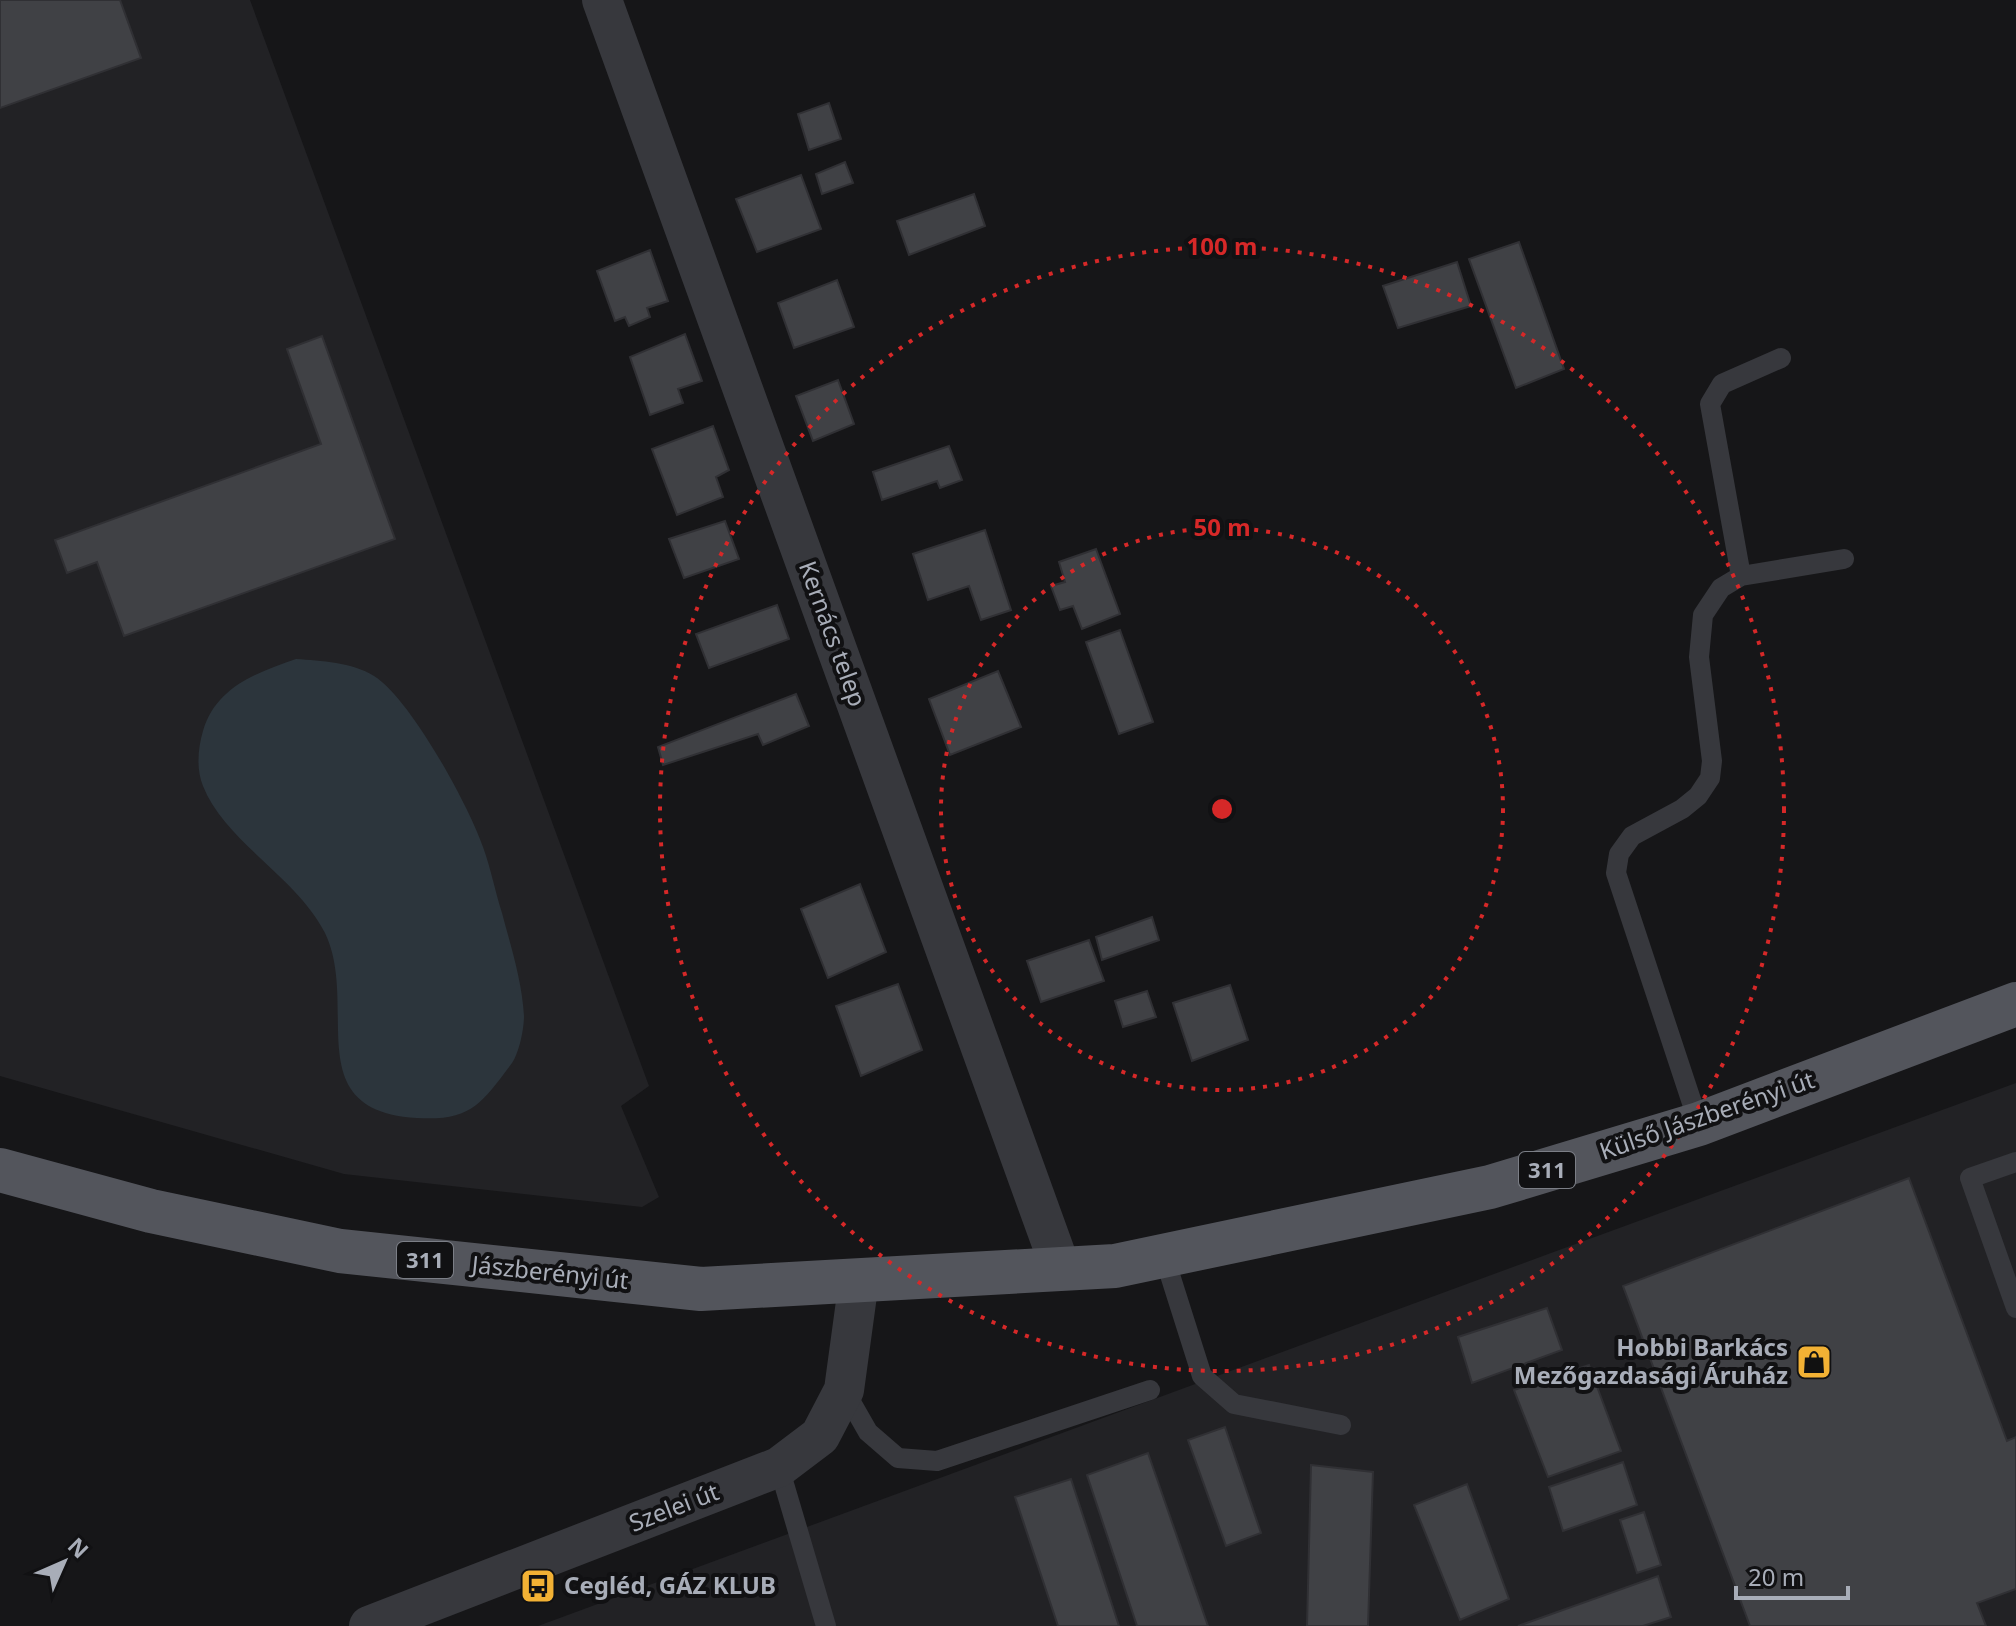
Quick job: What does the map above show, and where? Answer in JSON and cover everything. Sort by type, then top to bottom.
[{"type":"main road","name":"Külső Jászberényi út","points":[[1061,1269],[1115,1266],[1490,1187],[1699,1124],[2016,1004]]},
{"type":"main road","name":"Jászberényi út","points":[[0,1170],[151,1211],[340,1251],[701,1289],[1061,1269]]},
{"type":"street","name":"Kernács telep","points":[[602,0],[1061,1269]]},
{"type":"street","name":"Szelei út","points":[[369,1626],[779,1467],[820,1436],[844,1390],[859,1280]]},
{"type":"lane","points":[[1741,576],[1710,404],[1722,384],[1781,358]]},
{"type":"lane","points":[[1699,1124],[1616,873],[1619,854],[1632,836],[1682,809],[1698,796],[1710,778],[1712,761],[1699,657],[1703,615],[1721,588],[1741,576],[1844,559]]},
{"type":"lane","points":[[2016,1162],[1970,1178],[2016,1308]]},
{"type":"lane","points":[[1164,1256],[1202,1376],[1234,1404],[1341,1425]]},
{"type":"lane","points":[[844,1390],[868,1432],[898,1458],[937,1461],[1150,1390]]},
{"type":"lane","points":[[779,1467],[826,1626]]},
{"type":"shaded area","points":[[0,0],[250,0],[649,1086],[621,1106],[659,1197],[642,1207],[344,1174],[0,1076]]},
{"type":"shaded area","points":[[296,659],[356,668],[374,676],[388,688],[437,754],[483,847],[516,964],[524,1021],[512,1063],[483,1099],[463,1113],[417,1118],[380,1111],[357,1096],[344,1076],[339,1050],[334,962],[325,933],[297,894],[227,825],[203,786],[199,766],[200,744],[209,716],[217,703],[252,676]]},
{"type":"shaded area","points":[[2016,1083],[2016,1626],[538,1626],[1551,1253]]},
{"type":"building","points":[[0,0],[120,0],[141,58],[0,108]]},
{"type":"building","points":[[829,103],[841,139],[809,150],[798,114]]},
{"type":"building","points":[[845,162],[853,183],[822,194],[816,174]]},
{"type":"building","points":[[801,175],[821,229],[757,252],[736,199]]},
{"type":"building","points":[[974,194],[985,226],[909,255],[897,221]]},
{"type":"building","points":[[1519,242],[1564,369],[1516,388],[1469,259]]},
{"type":"building","points":[[650,250],[668,301],[647,308],[650,317],[629,326],[625,317],[615,321],[597,271]]},
{"type":"building","points":[[1457,262],[1471,306],[1398,328],[1383,286]]},
{"type":"building","points":[[837,280],[854,327],[794,348],[778,303]]},
{"type":"building","points":[[685,334],[702,381],[678,389],[683,403],[650,415],[630,357]]},
{"type":"building","points":[[322,336],[395,539],[124,636],[97,562],[67,573],[55,540],[321,444],[287,349]]},
{"type":"building","points":[[838,380],[854,424],[813,441],[796,396]]},
{"type":"building","points":[[713,426],[729,470],[716,477],[723,497],[677,515],[652,449]]},
{"type":"building","points":[[949,446],[962,480],[940,488],[937,481],[882,500],[873,472]]},
{"type":"building","points":[[725,521],[739,559],[684,578],[669,539]]},
{"type":"building","points":[[985,530],[1011,610],[981,620],[969,586],[928,600],[913,554]]},
{"type":"building","points":[[1096,549],[1120,614],[1082,629],[1073,606],[1060,610],[1051,586],[1065,582],[1059,562]]},
{"type":"building","points":[[777,605],[789,639],[709,668],[696,634]]},
{"type":"building","points":[[1120,630],[1153,722],[1119,734],[1086,642]]},
{"type":"building","points":[[998,671],[1021,727],[950,755],[929,699]]},
{"type":"building","points":[[796,694],[809,726],[763,745],[758,734],[663,765],[658,747]]},
{"type":"building","points":[[860,884],[886,952],[828,978],[801,909]]},
{"type":"building","points":[[1152,917],[1159,940],[1102,960],[1096,937]]},
{"type":"building","points":[[1089,940],[1104,981],[1041,1002],[1027,961]]},
{"type":"building","points":[[898,984],[922,1050],[861,1076],[836,1006]]},
{"type":"building","points":[[1230,985],[1248,1040],[1192,1061],[1173,1003]]},
{"type":"building","points":[[1147,991],[1156,1017],[1123,1027],[1115,1001]]},
{"type":"building","name":"Hobbi Barkács Mezőgazdasági Áruház","points":[[1909,1178],[2007,1441],[2016,1437],[2016,1589],[1977,1603],[1986,1626],[1750,1626],[1623,1286]]},
{"type":"building","points":[[1547,1308],[1562,1350],[1472,1383],[1458,1337]]},
{"type":"building","points":[[1589,1365],[1621,1451],[1548,1477],[1514,1390]]},
{"type":"building","points":[[1225,1427],[1261,1533],[1226,1546],[1188,1440]]},
{"type":"building","points":[[1148,1453],[1208,1626],[1137,1626],[1087,1475]]},
{"type":"building","points":[[1623,1462],[1637,1505],[1563,1531],[1549,1487]]},
{"type":"building","points":[[1311,1465],[1373,1472],[1368,1626],[1307,1626]]},
{"type":"building","points":[[1071,1479],[1119,1626],[1058,1626],[1015,1497]]},
{"type":"building","points":[[1467,1484],[1509,1599],[1460,1620],[1414,1505]]},
{"type":"building","points":[[1644,1512],[1661,1565],[1637,1573],[1620,1520]]},
{"type":"building","points":[[1658,1576],[1671,1617],[1643,1626],[1518,1626]]},
{"type":"place","name":"Hobbi Barkács Mezőgazdasági Áruház","points":[[1814,1362]]},
{"type":"place","name":"Cegléd, GÁZ KLUB","points":[[538,1586]]}]
